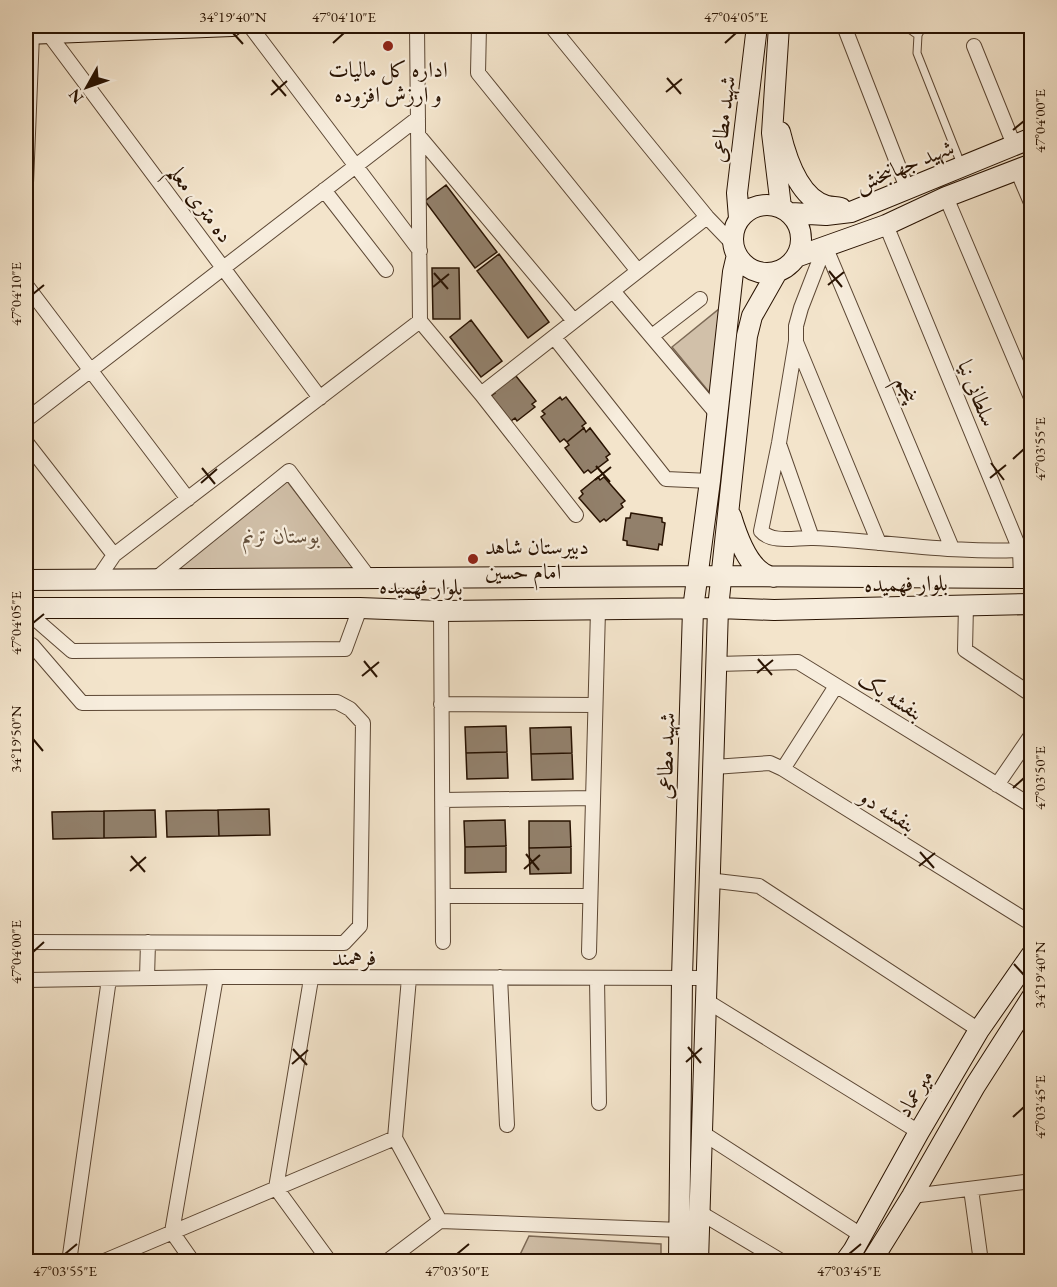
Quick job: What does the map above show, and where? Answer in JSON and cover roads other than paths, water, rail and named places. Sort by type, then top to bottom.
[{"type":"street","points":[[26,183],[34,32],[232,26]]},
{"type":"street","points":[[250,26],[420,251]]},
{"type":"street","points":[[417,26],[420,321],[481,394],[576,516]]},
{"type":"street","points":[[479,26],[478,73],[638,271]]},
{"type":"street","points":[[551,26],[735,250],[743,263],[758,272],[777,272],[784,268],[796,257],[801,246],[798,223],[786,210],[770,204],[758,205],[739,218],[733,235],[735,250]]},
{"type":"street","name":"شهید مطاعی","points":[[739,218],[737,193],[757,26]]},
{"type":"street","points":[[779,26],[773,143],[786,210]]},
{"type":"street","points":[[844,26],[907,189]]},
{"type":"street","name":"ده متری معلم","points":[[34,32],[223,268],[320,398]]},
{"type":"street","points":[[974,46],[1023,142]]},
{"type":"street","points":[[774,100],[786,152],[793,170],[806,191],[813,199],[826,206],[848,209],[864,207]]},
{"type":"street","points":[[26,420],[418,118]]},
{"type":"street","points":[[418,135],[574,321]]},
{"type":"street","name":"شهید جهانبخش","points":[[786,210],[826,215],[850,212],[1023,142]]},
{"type":"street","points":[[1024,167],[1032,205]]},
{"type":"street","name":"شهید جهانبخش","points":[[796,257],[886,225],[946,197],[1024,167]]},
{"type":"street","points":[[324,190],[386,270]]},
{"type":"street","points":[[946,197],[1032,400]]},
{"type":"street","points":[[481,394],[707,217]]},
{"type":"street","name":"سلطانی نیا","points":[[886,225],[1026,550],[1026,578]]},
{"type":"street","points":[[825,246],[796,326],[796,341],[779,443],[760,531],[765,536],[773,538],[812,538],[952,548],[1026,550]]},
{"type":"street","name":"پنجم","points":[[825,246],[952,548]]},
{"type":"street","name":"شهید مطاعی","points":[[679,1262],[682,977],[693,609],[710,481],[735,250]]},
{"type":"street","points":[[698,1262],[718,608],[747,336],[752,316],[777,272]]},
{"type":"street","points":[[26,285],[188,498]]},
{"type":"street","points":[[613,291],[717,414]]},
{"type":"street","points":[[652,336],[700,299]]},
{"type":"street","points":[[97,580],[114,555],[420,321]]},
{"type":"street","points":[[554,337],[666,479],[710,481]]},
{"type":"street","points":[[796,341],[879,543]]},
{"type":"street","points":[[26,442],[114,555]]},
{"type":"street","points":[[779,443],[812,538]]},
{"type":"street","points":[[154,580],[289,471],[370,579]]},
{"type":"street","points":[[729,511],[739,541],[750,560],[770,576],[783,577]]},
{"type":"street","name":"بلوار فهمیده","points":[[26,580],[721,576],[1026,578]]},
{"type":"street","name":"بلوار فهمیده","points":[[26,609],[360,608],[441,611],[718,608],[774,610],[1032,604]]},
{"type":"street","points":[[966,605],[965,650],[1032,695]]},
{"type":"street","points":[[26,609],[72,651],[107,651],[345,649],[360,608]]},
{"type":"street","points":[[589,952],[598,610]]},
{"type":"street","points":[[441,611],[443,942]]},
{"type":"street","points":[[26,645],[32,645],[82,703],[337,702],[350,709],[363,723],[360,926],[344,943],[26,942]]},
{"type":"street","name":"بنفشه یک","points":[[717,664],[798,662],[1032,806]]},
{"type":"street","points":[[783,769],[836,686]]},
{"type":"street","points":[[441,704],[595,705]]},
{"type":"street","points":[[998,785],[1032,734]]},
{"type":"street","name":"بنفشه دو","points":[[714,766],[770,763],[783,769],[1032,924]]},
{"type":"street","points":[[442,800],[592,798]]},
{"type":"street","points":[[708,880],[759,886],[979,1030]]},
{"type":"street","points":[[443,896],[589,896]]},
{"type":"street","points":[[147,978],[148,942]]},
{"type":"street","name":"میرعماد","points":[[845,1262],[979,1030],[1032,954]]},
{"type":"street","points":[[193,1262],[172,1232],[216,977]]},
{"type":"street","name":"فرهمند","points":[[26,980],[216,977],[311,979],[706,978]]},
{"type":"street","points":[[500,977],[507,1125]]},
{"type":"street","points":[[409,978],[395,1138],[440,1221]]},
{"type":"street","points":[[69,1262],[109,979]]},
{"type":"street","points":[[311,979],[276,1188],[330,1262]]},
{"type":"street","points":[[597,979],[599,1104]]},
{"type":"street","points":[[871,1262],[975,1086],[1031,999]]},
{"type":"street","points":[[705,1000],[919,1132]]},
{"type":"street","points":[[701,1132],[861,1235]]},
{"type":"street","points":[[102,1262],[395,1138]]},
{"type":"street","points":[[912,1196],[1032,1180]]},
{"type":"street","points":[[971,1189],[981,1262]]},
{"type":"street","points":[[699,1212],[783,1262]]},
{"type":"street","points":[[386,1262],[440,1221],[681,1230]]},
{"type":"lane","points":[[905,26],[918,35]]},
{"type":"lane","points":[[923,26],[918,35],[917,53],[962,166]]},
{"type":"place","name":"اداره کل مالیات و ارزش افزوده","points":[[388,46]]},
{"type":"place","name":"دبیرستان شاهد امام حسین","points":[[473,559]]},
{"type":"park label","name":"بوستان ترنم","points":[[281,535]]}]
